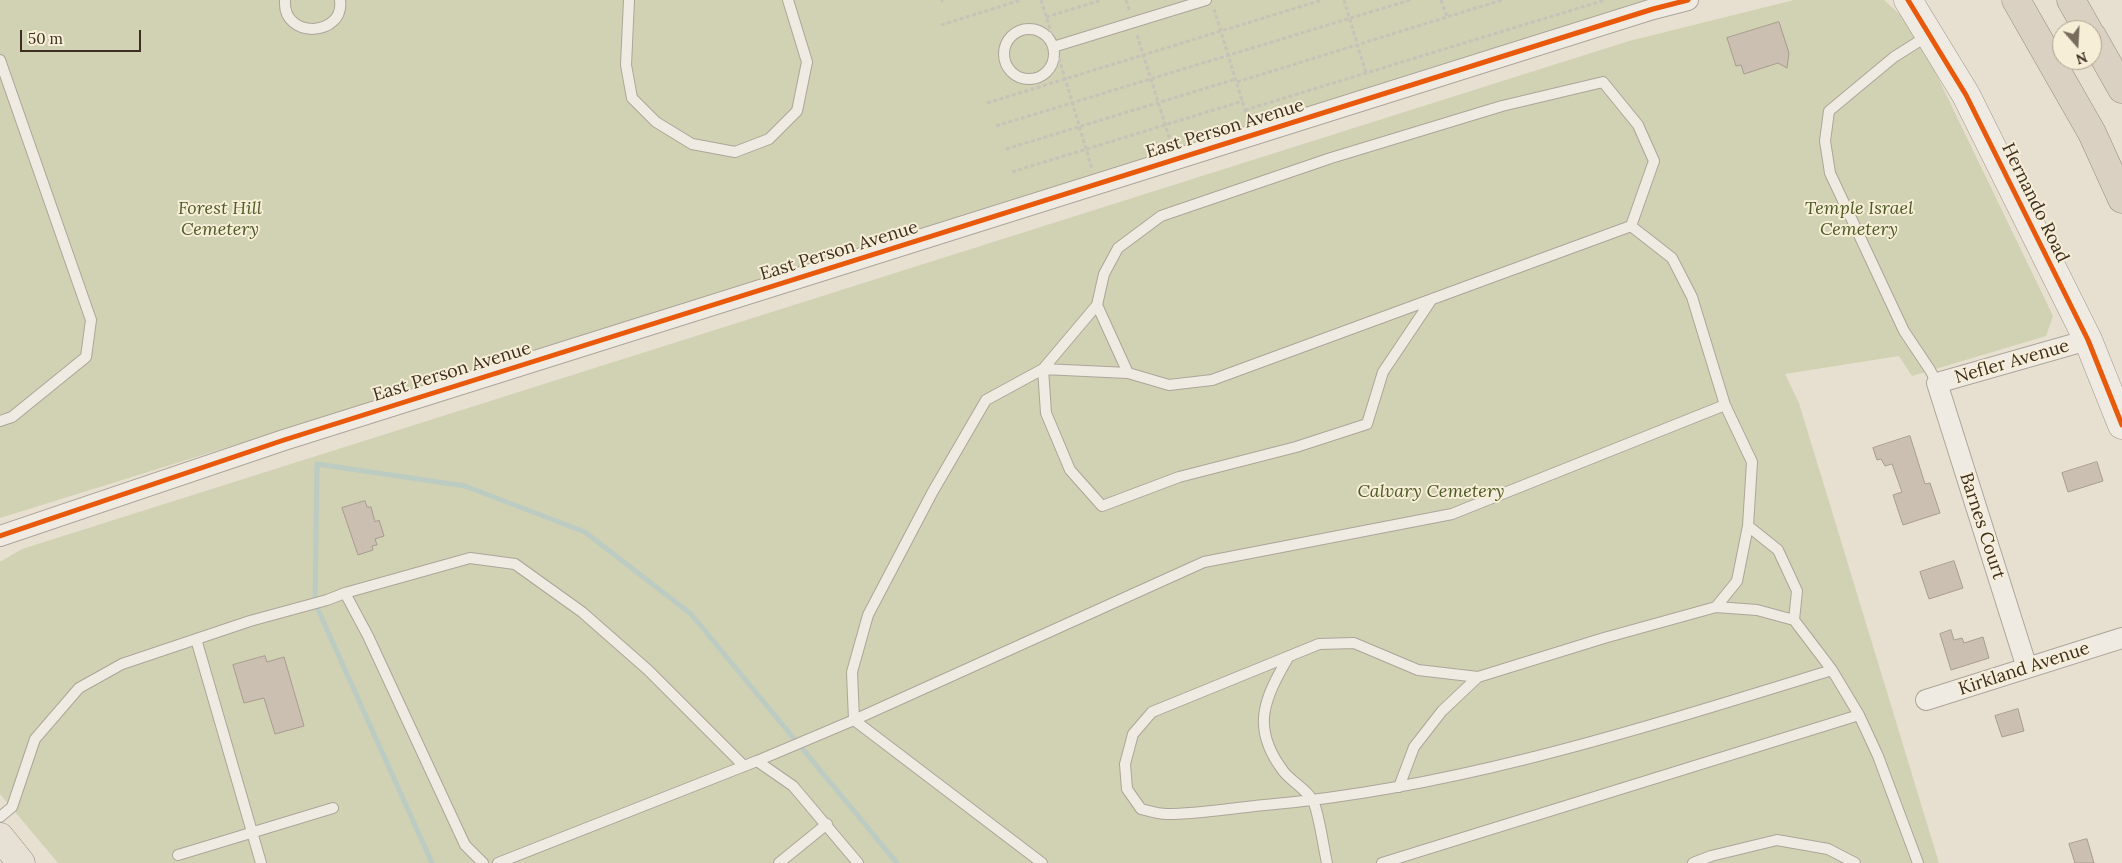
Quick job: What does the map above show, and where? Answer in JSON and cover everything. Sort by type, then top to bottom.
[{"type":"highway","points":[[2016,0],[2092,133],[2122,199]]},
{"type":"highway","points":[[2070,0],[2082,20]]},
{"type":"highway","points":[[2102,53],[2122,88]]},
{"type":"main road","points":[[0,837],[21,863]]},
{"type":"street","name":"East Person Avenue","points":[[0,536],[284,440],[1653,9],[1688,0]]},
{"type":"street","name":"Hernando Road","points":[[1908,0],[1966,95],[2088,340],[2122,425]]},
{"type":"street","name":"Nefler Avenue","points":[[1937,383],[2088,340]]},
{"type":"street","name":"Barnes Court","points":[[1937,383],[2027,668]]},
{"type":"street","name":"Kirkland Avenue","points":[[1926,700],[2122,638]]},
{"type":"lane","points":[[284,0],[284,5],[290,19],[297,26],[309,30],[319,29],[328,25],[338,14],[340,0]]},
{"type":"lane","points":[[630,0],[626,65],[632,98],[656,122],[692,144],[735,152],[769,139],[797,110],[807,62],[788,0]]},
{"type":"lane","points":[[1054,47],[1133,22],[1209,4]]},
{"type":"lane","points":[[1035,30],[1043,34],[1054,47],[1052,64],[1047,72],[1040,77],[1023,79],[1015,76],[1004,62],[1004,50],[1007,42],[1020,31],[1035,30]]},
{"type":"lane","points":[[1930,34],[1894,57],[1829,111],[1825,141],[1830,173],[1834,182],[1904,331],[1937,383]]},
{"type":"lane","points":[[0,60],[91,320],[86,357],[12,417],[0,421]]},
{"type":"lane","points":[[854,720],[852,672],[868,615],[932,493],[986,400],[1043,369],[1097,305],[1104,274],[1118,248],[1161,216],[1331,158],[1483,112],[1603,82],[1638,124],[1654,161],[1631,226]]},
{"type":"lane","points":[[1043,369],[1128,372],[1168,385],[1212,380],[1631,226]]},
{"type":"lane","points":[[1631,226],[1672,258],[1692,297],[1726,405],[1752,462],[1748,526],[1737,581],[1716,607]]},
{"type":"lane","points":[[1043,369],[1046,413],[1070,470],[1102,506],[1179,477],[1296,447],[1367,424],[1383,372],[1432,299]]},
{"type":"lane","points":[[1097,305],[1128,372]]},
{"type":"lane","points":[[498,863],[819,736],[1204,562],[1452,514],[1726,405]]},
{"type":"lane","points":[[1748,526],[1778,550],[1797,590],[1794,620]]},
{"type":"lane","points":[[0,817],[12,806],[35,739],[78,688],[122,664],[196,639],[345,593],[470,558],[515,564],[582,612],[648,670],[744,766]]},
{"type":"lane","points":[[345,593],[368,636],[465,845],[482,863]]},
{"type":"lane","points":[[1832,670],[1583,744],[1464,774],[1400,787],[1313,801],[1166,814],[1141,809],[1127,789],[1124,764],[1133,734],[1152,712],[1319,644],[1354,643],[1418,670],[1478,677],[1604,638],[1716,607],[1757,610],[1794,620],[1832,670],[1859,715],[1878,756],[1918,863]]},
{"type":"lane","points":[[196,639],[261,863]]},
{"type":"lane","points":[[1289,656],[1271,686],[1264,712],[1265,741],[1284,772],[1313,801],[1327,863]]},
{"type":"lane","points":[[1400,787],[1414,747],[1442,710],[1478,677]]},
{"type":"lane","points":[[1382,863],[1859,715]]},
{"type":"lane","points":[[854,720],[1042,863]]},
{"type":"lane","points":[[757,761],[794,786],[858,863]]},
{"type":"lane","points":[[178,855],[334,808]]},
{"type":"lane","points":[[779,863],[827,824]]},
{"type":"lane","points":[[1693,863],[1711,856],[1777,840],[1828,849],[1855,863]]},
{"type":"path","points":[[941,25],[1021,0]]},
{"type":"path","points":[[1040,0],[1093,173]]},
{"type":"path","points":[[1046,17],[1102,0]]},
{"type":"path","points":[[987,103],[1322,0]]},
{"type":"path","points":[[1344,0],[1366,73]]},
{"type":"path","points":[[996,126],[1410,0]]},
{"type":"path","points":[[1441,0],[1446,17]]},
{"type":"path","points":[[1006,149],[1502,0]]},
{"type":"path","points":[[1245,110],[1605,0]]},
{"type":"path","points":[[1209,4],[1220,31],[1250,125]]},
{"type":"path","points":[[1133,22],[1172,149]]},
{"type":"path","points":[[1012,172],[1242,101]]},
{"type":"green space","name":"Forest Hill Cemetery","points":[[0,0],[1684,0],[1000,207],[0,518]]},
{"type":"green space","name":"Calvary Cemetery","points":[[1794,0],[1884,0],[1913,26],[2053,316],[2046,336],[1912,376],[1899,356],[1785,374],[1799,403],[1939,863],[58,863],[0,794],[0,562],[22,549],[1629,41]]},
{"type":"building","points":[[1779,22],[1789,53],[1787,68],[1778,63],[1744,74],[1741,65],[1736,66],[1727,38]]},
{"type":"building","points":[[1910,436],[1925,484],[1930,483],[1940,513],[1903,525],[1893,495],[1902,492],[1892,464],[1885,466],[1881,459],[1877,460],[1873,448]]},
{"type":"building","points":[[2097,462],[2103,481],[2068,492],[2062,473]]},
{"type":"building","points":[[365,501],[367,507],[371,507],[375,522],[379,520],[384,536],[375,539],[377,545],[372,546],[373,550],[358,555],[342,508]]},
{"type":"building","points":[[1954,561],[1963,588],[1929,599],[1920,572]]},
{"type":"building","points":[[1951,630],[1954,640],[1962,638],[1964,643],[1983,637],[1989,658],[1951,670],[1940,634]]},
{"type":"building","points":[[265,656],[267,662],[284,657],[304,726],[275,734],[264,698],[244,703],[233,665]]},
{"type":"building","points":[[2018,709],[2024,731],[2002,737],[1995,716]]},
{"type":"building","points":[[2087,839],[2094,863],[2075,863],[2069,844]]},
{"type":"waterway","points":[[432,863],[315,603],[317,464],[465,486],[585,532],[691,614],[897,863]]},
{"type":"cycle path","points":[[0,536],[284,440],[1653,9],[1688,0]]},
{"type":"cycle path","points":[[1908,0],[1966,95],[2088,340],[2122,425]]},
{"type":"park label","name":"Temple Israel Cemetery","points":[[1859,219]]}]
